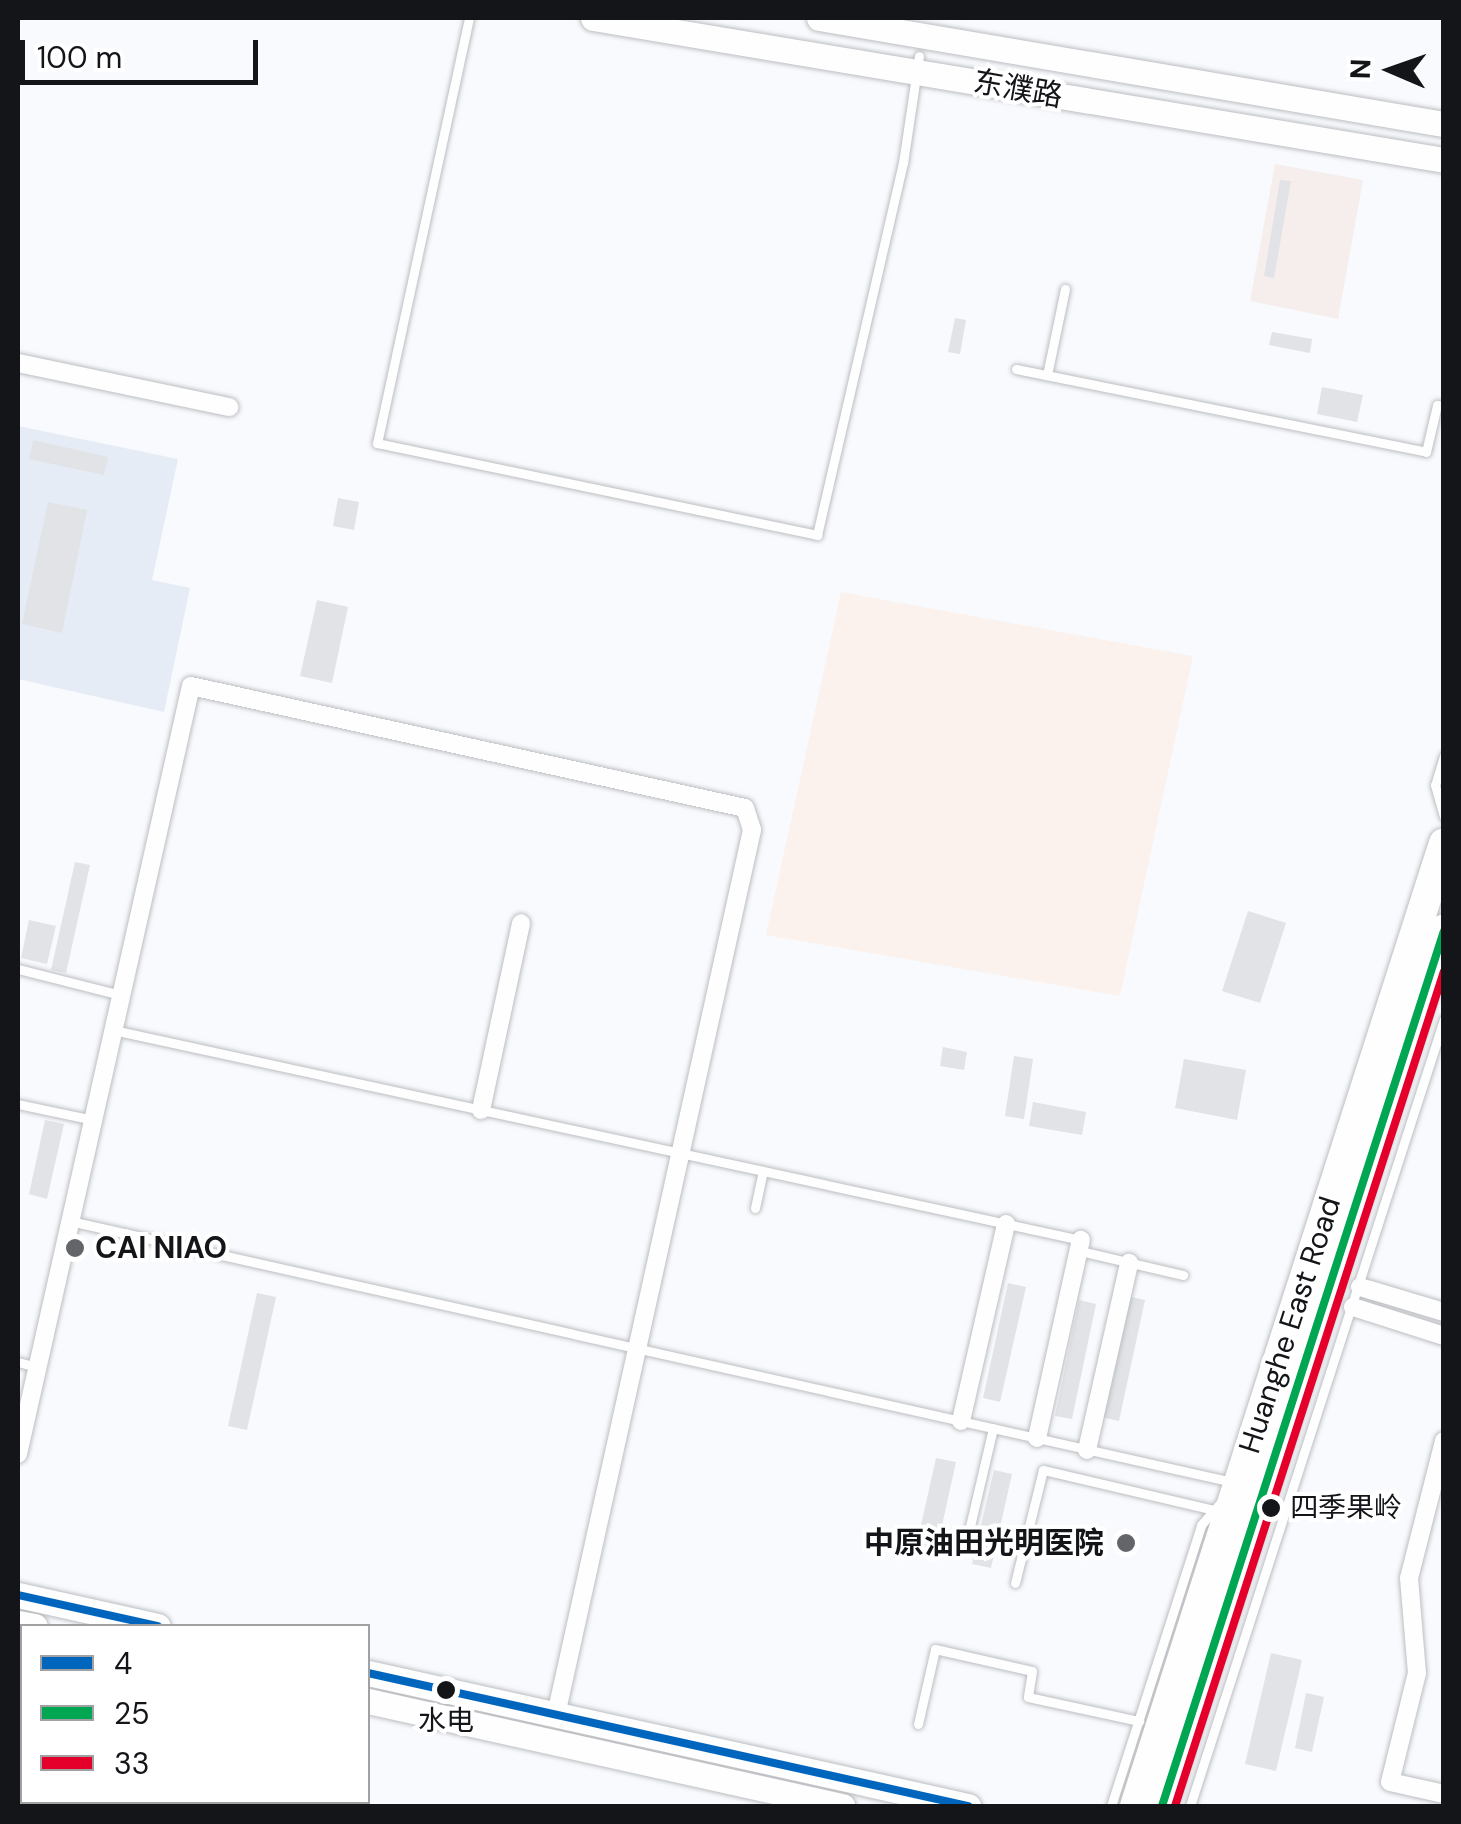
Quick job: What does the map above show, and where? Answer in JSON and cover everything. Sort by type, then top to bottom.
[{"type":"main road","name":"东濮路","points":[[594,18],[1444,160]]},
{"type":"main road","name":"东濮路","points":[[819,18],[1444,124]]},
{"type":"main road","name":"Huanghe East Road","points":[[1135,1806],[1444,844]]},
{"type":"main road","name":"Huanghe East Road","points":[[1162,1806],[1444,930]]},
{"type":"main road","points":[[18,1596],[85,1619],[137,1624]]},
{"type":"main road","points":[[370,1673],[968,1806]]},
{"type":"main road","points":[[370,1701],[843,1806]]},
{"type":"street","points":[[18,364],[229,407]]},
{"type":"street","points":[[18,1454],[191,686],[745,808],[752,830],[556,1715]]},
{"type":"street","points":[[481,1110],[521,923]]},
{"type":"street","points":[[962,1421],[1006,1224]]},
{"type":"street","points":[[1037,1438],[1080,1246]]},
{"type":"street","points":[[1087,1450],[1129,1263]]},
{"type":"street","points":[[1360,1287],[1444,1312]]},
{"type":"street","points":[[1353,1307],[1444,1336]]},
{"type":"street","points":[[1444,1441],[1409,1578],[1417,1673],[1390,1782],[1444,1794]]},
{"type":"lane","points":[[469,18],[377,443],[817,535],[903,163],[919,56]]},
{"type":"lane","points":[[1048,375],[1065,289]]},
{"type":"lane","points":[[1016,369],[1426,452],[1437,405],[1444,406]]},
{"type":"lane","points":[[1444,756],[1434,785],[1444,817]]},
{"type":"lane","points":[[18,969],[122,995]]},
{"type":"lane","points":[[1190,1806],[1444,1020]]},
{"type":"lane","points":[[113,1030],[1006,1224],[1183,1276]]},
{"type":"lane","points":[[18,1104],[93,1120]]},
{"type":"lane","points":[[755,1208],[762,1171]]},
{"type":"lane","points":[[70,1222],[1238,1484]]},
{"type":"lane","points":[[18,1362],[37,1366]]},
{"type":"lane","points":[[967,1539],[994,1428]]},
{"type":"lane","points":[[1015,1583],[1043,1470],[1213,1510]]},
{"type":"lane","points":[[1112,1806],[1201,1525],[1238,1484]]},
{"type":"lane","points":[[918,1724],[935,1649],[1032,1672],[1028,1697],[1139,1721]]},
{"type":"shaded area","points":[[1275,164],[1363,180],[1338,319],[1250,301]]},
{"type":"shaded area","points":[[18,426],[178,459],[152,580],[190,588],[164,712],[18,679]]},
{"type":"shaded area","points":[[841,592],[1193,656],[1120,996],[766,935]]},
{"type":"building","points":[[1280,180],[1291,181],[1274,278],[1264,276]]},
{"type":"building","points":[[955,318],[966,320],[960,354],[948,352]]},
{"type":"building","points":[[1272,332],[1312,339],[1310,353],[1269,345]]},
{"type":"building","points":[[1322,387],[1363,395],[1357,422],[1317,414]]},
{"type":"building","points":[[33,440],[108,457],[104,475],[29,459]]},
{"type":"building","points":[[338,498],[359,502],[354,530],[333,526]]},
{"type":"building","points":[[48,502],[87,510],[62,633],[22,624]]},
{"type":"building","points":[[317,600],[348,607],[332,683],[300,676]]},
{"type":"building","points":[[75,862],[90,865],[66,973],[51,970]]},
{"type":"building","points":[[1248,911],[1286,923],[1260,1003],[1222,991]]},
{"type":"building","points":[[29,920],[56,926],[47,964],[21,958]]},
{"type":"building","points":[[943,1047],[967,1052],[964,1070],[940,1066]]},
{"type":"building","points":[[1014,1056],[1033,1059],[1024,1119],[1005,1116]]},
{"type":"building","points":[[1184,1059],[1246,1070],[1237,1120],[1175,1108]]},
{"type":"building","points":[[1033,1102],[1086,1112],[1082,1135],[1029,1126]]},
{"type":"building","points":[[45,1120],[64,1124],[47,1199],[29,1194]]},
{"type":"building","points":[[1008,1283],[1026,1287],[1000,1402],[983,1398]]},
{"type":"building","points":[[257,1293],[276,1297],[247,1430],[228,1426]]},
{"type":"building","points":[[1127,1296],[1145,1300],[1119,1421],[1101,1417]]},
{"type":"building","points":[[1079,1300],[1096,1304],[1072,1419],[1055,1416]]},
{"type":"building","points":[[936,1458],[956,1462],[935,1557],[915,1552]]},
{"type":"building","points":[[994,1470],[1012,1474],[991,1568],[972,1564]]},
{"type":"building","points":[[1271,1653],[1302,1660],[1276,1771],[1245,1764]]},
{"type":"building","points":[[1306,1693],[1324,1697],[1312,1752],[1295,1748]]},
{"type":"transit line","name":"25","points":[[1162,1806],[1444,931]]},
{"type":"transit line","name":"33","points":[[1175,1806],[1444,971]]},
{"type":"transit line","name":"4","points":[[18,1595],[149,1624]]},
{"type":"transit line","name":"4","points":[[370,1673],[968,1806]]},
{"type":"place","name":"CAI NIAO","points":[[75,1248]]},
{"type":"place","name":"四季果岭","points":[[1271,1508]]},
{"type":"place","name":"中原油田光明医院","points":[[1126,1543]]},
{"type":"place","name":"水电","points":[[446,1690]]}]
